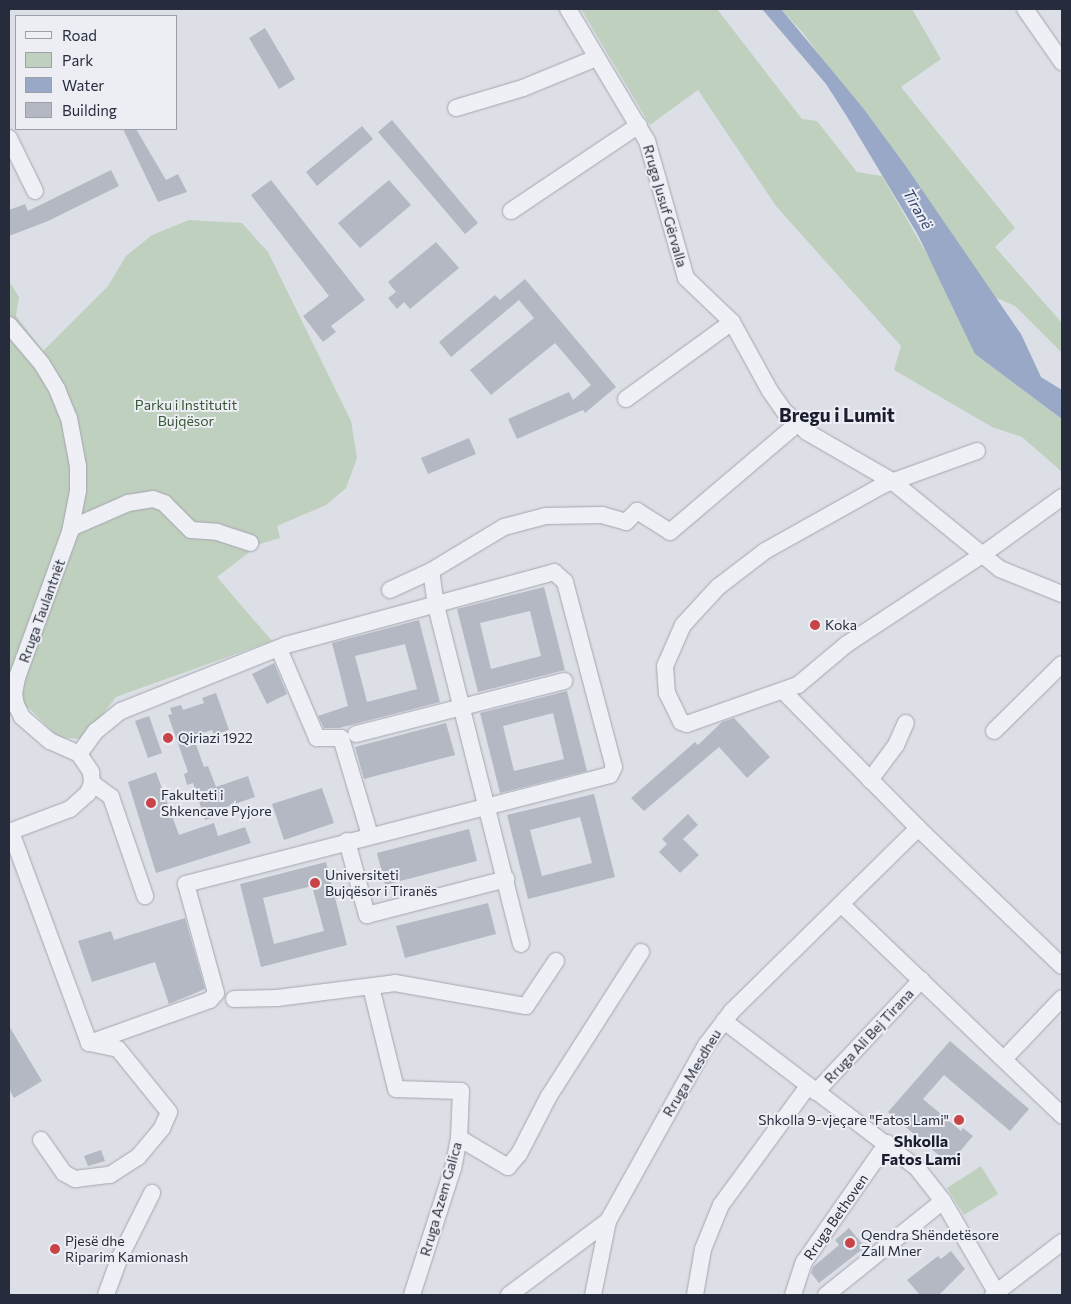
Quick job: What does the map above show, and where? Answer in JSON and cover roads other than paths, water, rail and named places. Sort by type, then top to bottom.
[{"type":"street","name":"Rruga Jusuf Gërvalla","points":[[568,9],[638,125],[652,155],[673,242],[686,278],[732,322],[770,391],[797,424],[892,481],[982,555],[1013,576],[1049,586],[1062,594]]},
{"type":"street","points":[[1025,9],[1062,62]]},
{"type":"street","points":[[456,108],[523,88],[596,58]]},
{"type":"street","points":[[511,211],[638,125]]},
{"type":"street","points":[[9,138],[35,191]]},
{"type":"street","points":[[626,399],[732,322]]},
{"type":"street","name":"Rruga Taulantnët","points":[[9,325],[42,364],[70,418],[78,466],[78,491],[71,528],[14,693],[22,716],[36,730],[50,741],[79,754]]},
{"type":"street","points":[[390,590],[431,571],[504,527],[533,518],[602,515],[626,522],[637,511],[670,532],[797,424]]},
{"type":"street","points":[[977,451],[892,481],[765,552],[701,604],[680,632],[663,676],[667,692],[681,722],[687,724],[726,708],[783,691],[814,674],[847,644],[982,555],[1062,497]]},
{"type":"street","points":[[71,528],[128,503],[153,500],[164,503],[191,530],[217,532],[250,543]]},
{"type":"street","points":[[431,571],[436,606],[489,806],[521,944]]},
{"type":"street","points":[[554,572],[561,575],[593,685],[614,767],[610,775],[370,835],[186,884],[216,993],[210,1000],[89,1043],[10,832],[70,809],[88,794],[92,783],[90,772],[79,754],[96,731],[121,710],[279,649],[554,572]]},
{"type":"street","points":[[279,649],[317,738],[341,738],[370,835]]},
{"type":"street","points":[[994,731],[1062,664]]},
{"type":"street","points":[[356,734],[564,681]]},
{"type":"street","points":[[783,691],[918,828],[1062,966]]},
{"type":"street","points":[[870,780],[896,745],[906,723]]},
{"type":"street","points":[[92,783],[111,798],[145,896]]},
{"type":"street","name":"Rruga Mesdheu","points":[[594,1295],[608,1221],[702,1051],[724,1021],[918,828]]},
{"type":"street","points":[[347,841],[367,915],[506,879]]},
{"type":"street","points":[[840,904],[1062,1115]]},
{"type":"street","points":[[459,1138],[508,1167],[519,1154],[549,1096],[641,952]]},
{"type":"street","points":[[234,999],[371,987],[395,982],[526,1006],[556,961]]},
{"type":"street","name":"Rruga Ali Bej Tirana","points":[[694,1295],[703,1249],[721,1205],[812,1089],[921,980]]},
{"type":"street","name":"Rruga Azem Galica","points":[[371,987],[396,1089],[461,1091],[459,1138],[444,1200],[412,1295]]},
{"type":"street","points":[[1004,1060],[1062,998]]},
{"type":"street","points":[[724,1021],[812,1089],[888,1142],[917,1168],[943,1201],[996,1294],[1062,1242]]},
{"type":"street","points":[[42,1140],[64,1173],[75,1179],[110,1175],[138,1157],[162,1128],[169,1112],[118,1049],[89,1043]]},
{"type":"street","name":"Rruga Bethoven","points":[[793,1295],[804,1262],[888,1142]]},
{"type":"street","points":[[106,1295],[119,1259],[152,1193]]},
{"type":"street","points":[[826,1295],[943,1201]]},
{"type":"street","points":[[509,1295],[608,1221]]},
{"type":"water","name":"Tiranë","points":[[762,9],[781,9],[863,108],[905,165],[1021,334],[1041,377],[1062,390],[1062,419],[975,354],[918,235],[846,115],[826,84]]},
{"type":"place","name":"Koka","points":[[815,625]]},
{"type":"place","name":"Qiriazi 1922","points":[[168,738]]},
{"type":"place","name":"Fakulteti i Shkencave Pyjore","points":[[151,803]]},
{"type":"place","name":"Universiteti Bujqësor i Tiranës","points":[[315,883]]},
{"type":"place","name":"Shkolla 9-vjeçare \"Fatos Lami\"","points":[[959,1120]]},
{"type":"place","name":"Qendra Shëndetësore Zall Mner","points":[[850,1243]]},
{"type":"place","name":"Pjesë dhe Riparim Kamionash","points":[[55,1249]]},
{"type":"district","name":"Bregu i Lumit","points":[[837,415]]},
{"type":"district","name":"Shkolla Fatos Lami","points":[[921,1150]]},
{"type":"park label","name":"Parku i Institutit Bujqësor","points":[[186,414]]}]
